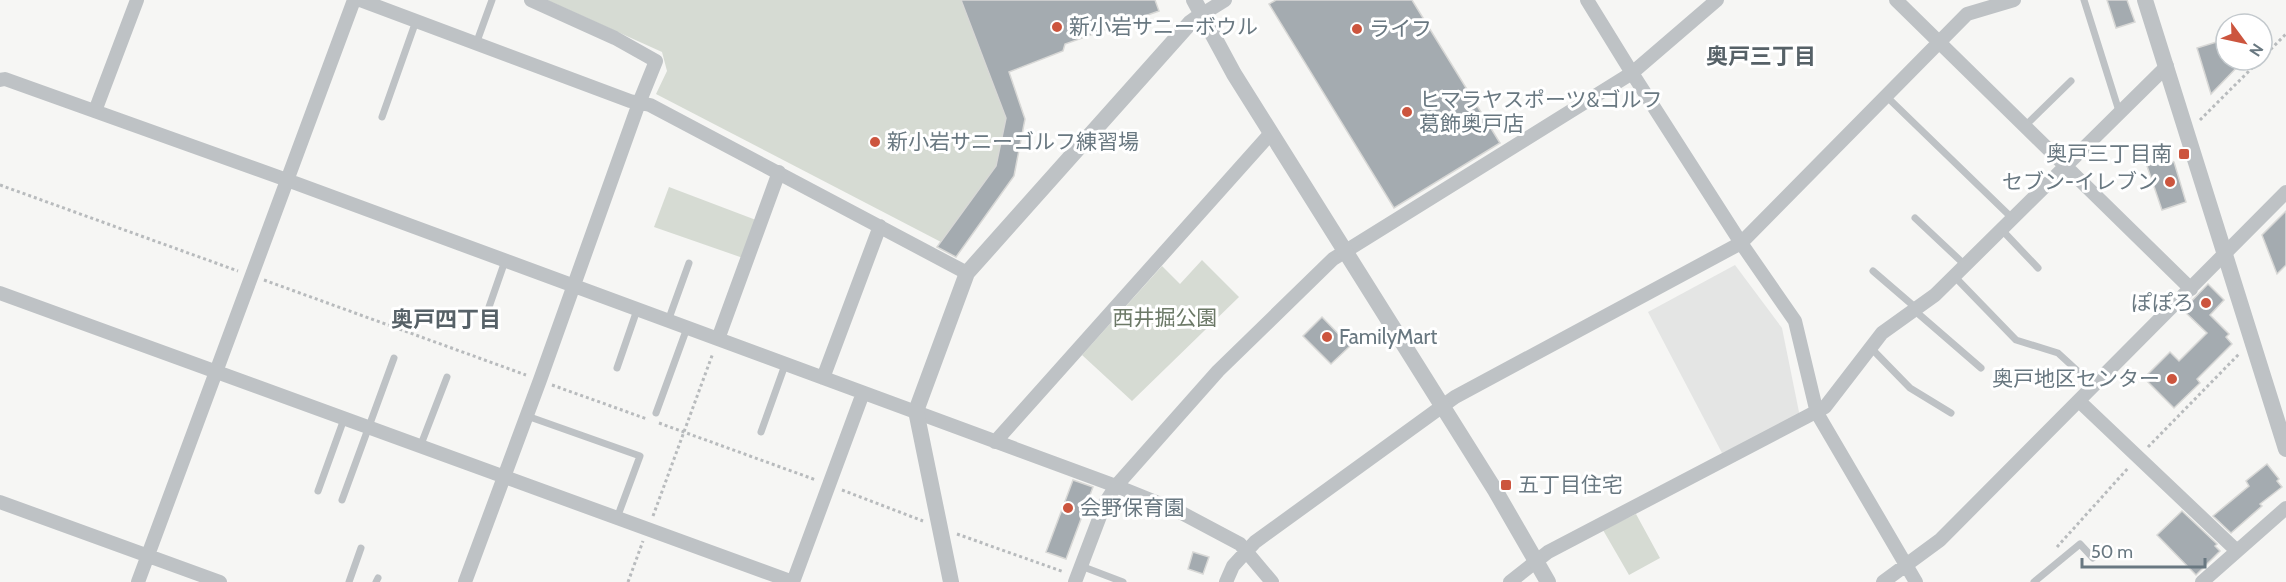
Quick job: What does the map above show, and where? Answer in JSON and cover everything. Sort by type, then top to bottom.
[{"type":"street","points":[[95,111],[137,0]]},
{"type":"street","points":[[138,582],[354,0]]},
{"type":"street","points":[[360,0],[476,44],[650,105],[967,273]]},
{"type":"street","points":[[465,582],[656,61],[615,38],[531,0]]},
{"type":"street","points":[[951,582],[916,411],[967,273],[1190,23],[1198,7],[1225,0]]},
{"type":"street","points":[[1587,0],[1741,243],[1795,321],[1817,413],[1908,564],[1916,582]]},
{"type":"street","points":[[1075,582],[1105,503],[1116,486],[1218,371],[1333,259],[1632,73],[1717,0]]},
{"type":"street","points":[[1896,0],[2191,289]]},
{"type":"street","points":[[1226,582],[1233,566],[1255,542],[1455,397],[1741,243],[1967,14],[1994,3],[2014,0]]},
{"type":"street","points":[[2145,0],[2286,449]]},
{"type":"street","points":[[1198,7],[1234,74],[1495,490],[1548,582]]},
{"type":"street","points":[[1510,582],[1548,552],[1825,407],[1882,333],[1935,295],[2167,66]]},
{"type":"street","points":[[0,80],[5,79],[287,180],[1116,486],[1178,511],[1240,544],[1272,582]]},
{"type":"street","points":[[995,442],[1271,133]]},
{"type":"street","points":[[718,339],[779,172]]},
{"type":"street","points":[[1883,582],[1940,540],[2286,192]]},
{"type":"street","points":[[823,378],[880,226]]},
{"type":"street","points":[[0,293],[793,582],[863,393]]},
{"type":"street","points":[[2079,401],[2237,551]]},
{"type":"street","points":[[0,502],[220,582]]},
{"type":"street","points":[[2202,582],[2286,508]]},
{"type":"lane","points":[[476,44],[492,0]]},
{"type":"lane","points":[[2084,0],[2119,111]]},
{"type":"lane","points":[[381,117],[416,21]]},
{"type":"lane","points":[[2024,127],[2071,81]]},
{"type":"lane","points":[[1886,96],[2012,218]]},
{"type":"lane","points":[[1925,214],[1917,220],[1965,265]]},
{"type":"lane","points":[[2001,229],[2038,268]]},
{"type":"lane","points":[[489,307],[505,261]]},
{"type":"lane","points":[[668,321],[689,263]]},
{"type":"lane","points":[[1873,271],[1981,368]]},
{"type":"lane","points":[[1954,276],[2016,340],[2058,353],[2094,386]]},
{"type":"lane","points":[[617,368],[637,310]]},
{"type":"lane","points":[[656,413],[687,328]]},
{"type":"lane","points":[[1870,348],[1910,388],[1951,413]]},
{"type":"lane","points":[[342,500],[394,358]]},
{"type":"lane","points":[[761,432],[785,365]]},
{"type":"lane","points":[[420,447],[447,377]]},
{"type":"lane","points":[[527,416],[639,456],[617,518]]},
{"type":"lane","points":[[318,491],[344,419]]},
{"type":"lane","points":[[2034,582],[2080,544],[2093,558]]},
{"type":"lane","points":[[349,582],[361,548]]},
{"type":"lane","points":[[1081,566],[1124,582]]},
{"type":"path","points":[[2274,46],[2286,34]]},
{"type":"path","points":[[2188,133],[2248,72]]},
{"type":"path","points":[[628,582],[718,339]]},
{"type":"shaded area","points":[[1735,265],[1782,328],[1800,417],[1722,453],[1648,312]]},
{"type":"green space","name":"新小岩サニーゴルフ練習場","points":[[547,0],[961,0],[1006,118],[996,166],[941,242],[656,94],[667,71],[662,52]]},
{"type":"green space","points":[[669,187],[756,220],[743,258],[654,227]]},
{"type":"green space","name":"西井掘公園","points":[[1202,260],[1239,297],[1132,401],[1082,355],[1162,266],[1180,284]]},
{"type":"green space","points":[[1636,514],[1660,558],[1629,575],[1603,530]]},
{"type":"building","points":[[961,0],[1155,0],[1159,11],[1065,44],[1063,51],[1009,72],[1025,119],[1014,176],[956,257],[937,247],[996,166],[1006,118]]},
{"type":"building","points":[[1276,0],[1412,0],[1500,143],[1394,208],[1269,4]]},
{"type":"building","points":[[2107,0],[2127,0],[2135,22],[2116,28]]},
{"type":"building","points":[[2214,43],[2214,72],[2232,72],[2211,94],[2197,48]]},
{"type":"building","points":[[2165,158],[2174,162],[2186,202],[2162,210],[2147,166]]},
{"type":"building","points":[[2286,211],[2286,265],[2277,274],[2262,235]]},
{"type":"building","points":[[2208,284],[2224,300],[2210,315],[2229,334],[2226,337],[2232,344],[2197,379],[2200,383],[2174,408],[2144,378],[2170,352],[2179,361],[2207,333],[2183,310]]},
{"type":"building","points":[[1322,317],[1350,346],[1331,364],[1303,336]]},
{"type":"building","points":[[2267,464],[2279,479],[2277,481],[2282,487],[2260,504],[2262,506],[2231,533],[2213,516],[2249,486],[2246,481]]},
{"type":"building","points":[[1073,480],[1093,487],[1066,559],[1046,552]]},
{"type":"building","points":[[2182,511],[2217,544],[2215,546],[2220,551],[2196,575],[2157,535]]},
{"type":"building","points":[[1193,552],[1209,557],[1203,574],[1188,569]]},
{"type":"place","name":"新小岩サニーボウル","points":[[1057,27]]},
{"type":"place","name":"ライフ","points":[[1357,29]]},
{"type":"place","name":"ヒマラヤスポーツ&ゴルフ 葛飾奥戸店","points":[[1407,112]]},
{"type":"place","name":"新小岩サニーゴルフ練習場","points":[[875,142]]},
{"type":"place","name":"奥戸三丁目南","points":[[2184,154]]},
{"type":"place","name":"セブン-イレブン","points":[[2170,182]]},
{"type":"place","name":"ぽぽろ","points":[[2206,303]]},
{"type":"place","name":"FamilyMart","points":[[1327,337]]},
{"type":"place","name":"奥戸地区センター","points":[[2172,379]]},
{"type":"place","name":"五丁目住宅","points":[[1506,485]]},
{"type":"place","name":"会野保育園","points":[[1068,508]]},
{"type":"district","name":"奥戸三丁目","points":[[1761,56]]},
{"type":"district","name":"奥戸四丁目","points":[[446,319]]}]
